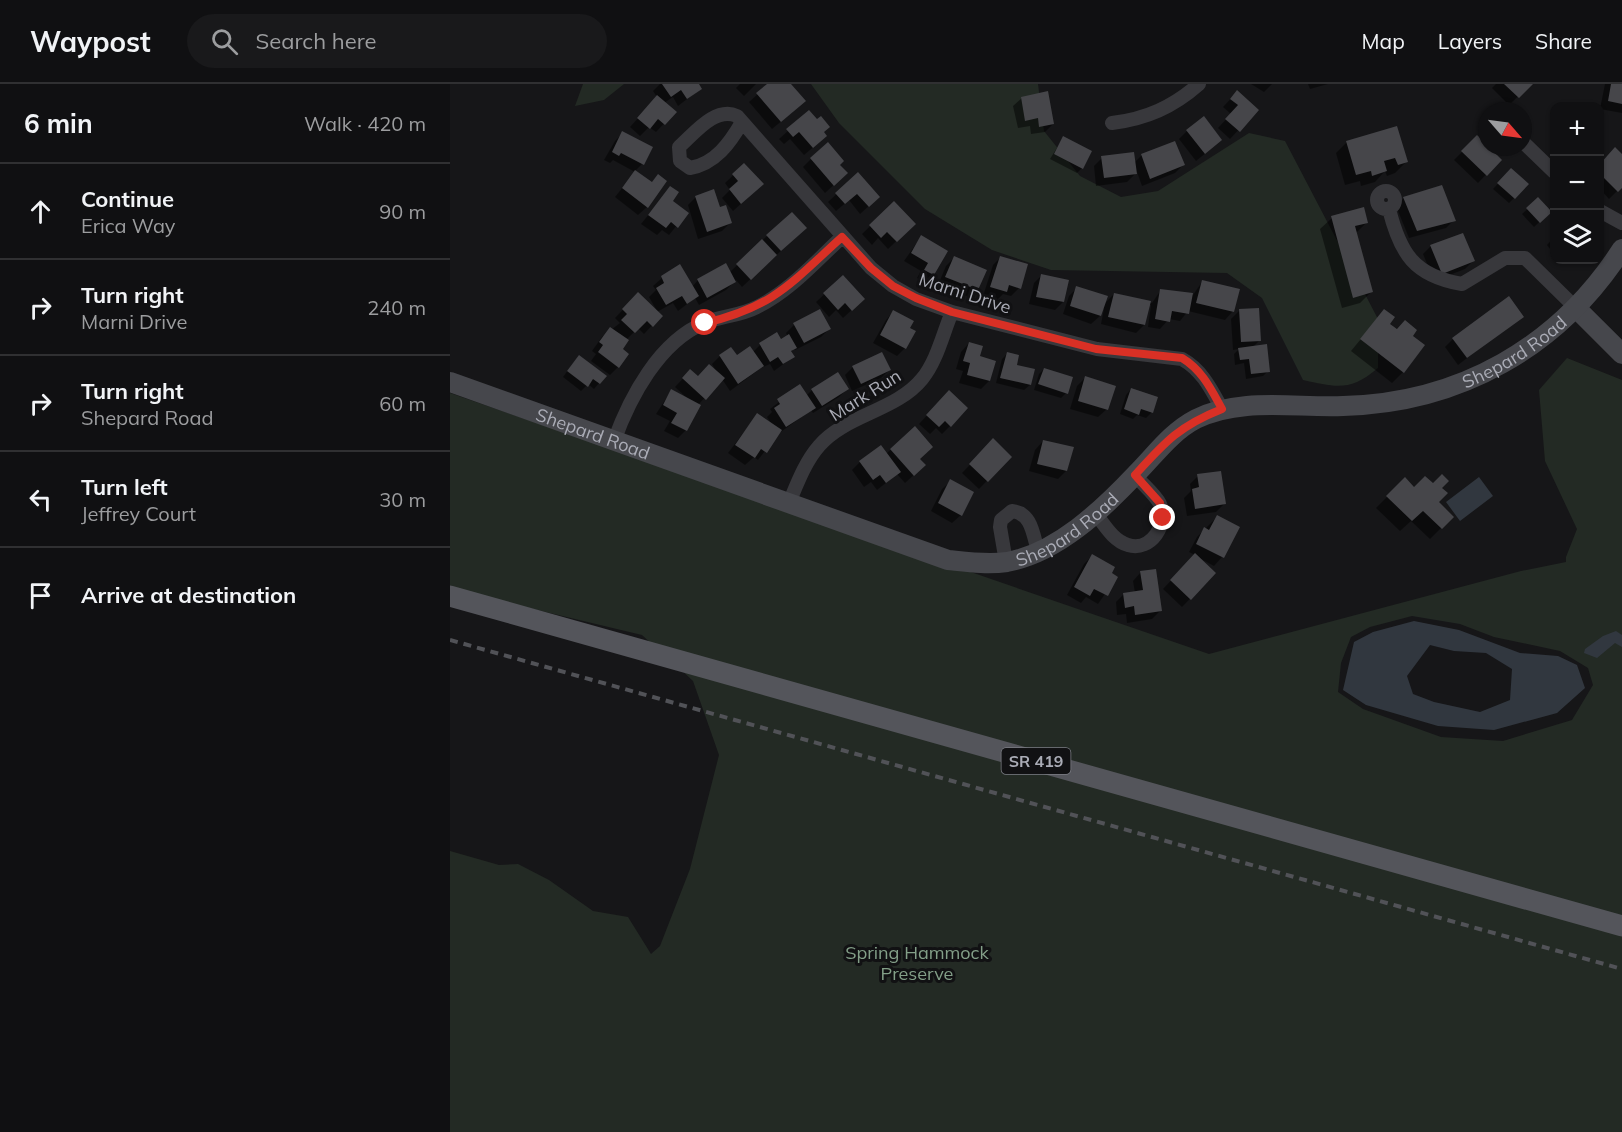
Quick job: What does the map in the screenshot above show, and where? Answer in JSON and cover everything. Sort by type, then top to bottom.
[{"type":"main road","name":"SR 419","points":[[450,596],[1622,926]]},
{"type":"street","points":[[1112,123],[1134,120],[1158,112],[1184,97],[1198,84]]},
{"type":"street","points":[[729,112],[742,122],[728,144],[702,166],[690,168],[680,161],[679,147],[717,115],[729,112]]},
{"type":"street","name":"Marni Drive","points":[[742,122],[842,237],[871,268],[893,286],[952,312],[1096,349],[1182,358],[1194,365],[1204,377],[1222,409]]},
{"type":"street","points":[[1532,151],[1550,168]]},
{"type":"street","points":[[1389,208],[1394,230],[1407,257],[1424,270],[1446,281],[1462,284],[1505,258],[1525,258],[1622,354]]},
{"type":"street","points":[[1604,214],[1622,223]]},
{"type":"street","points":[[614,441],[636,391],[681,337],[705,323],[738,315],[758,307],[779,294],[842,237]]},
{"type":"street","name":"Shepard Road","points":[[450,382],[948,560],[980,563],[1006,562],[1038,551],[1064,537],[1095,513],[1172,435],[1195,420],[1222,409],[1388,403],[1424,396],[1502,365],[1537,343],[1577,309],[1622,249]]},
{"type":"street","name":"Mark Run","points":[[789,503],[804,468],[819,446],[836,433],[906,393],[922,379],[931,365],[952,312]]},
{"type":"street","points":[[1095,513],[1116,540],[1121,543],[1137,546],[1150,541],[1160,530],[1163,518],[1160,503],[1135,475]]},
{"type":"street","points":[[1006,562],[1000,527],[1001,520],[1012,511],[1024,514],[1029,521],[1038,551]]},
{"type":"green space","points":[[583,84],[624,84],[604,100],[575,106]]},
{"type":"green space","points":[[811,84],[1038,84],[1044,131],[1080,176],[1121,197],[1158,191],[1249,133],[1285,141],[1378,319],[1378,368],[1359,381],[1342,386],[1303,380],[1262,298],[1227,273],[1051,270],[992,250],[925,209],[839,123]]},
{"type":"green space","points":[[1567,358],[1622,380],[1622,919],[655,647],[642,635],[450,589],[450,393],[1209,654],[1521,571],[1566,562],[1577,529],[1545,461],[1539,390]],"holes":[[[1412,616],[1460,624],[1494,637],[1560,651],[1588,668],[1593,685],[1572,720],[1503,741],[1441,737],[1363,709],[1338,692],[1341,663],[1351,637],[1370,627]]]},
{"type":"green space","name":"Spring Hammock Preserve","points":[[677,666],[1622,932],[1622,1132],[450,1132],[450,851],[499,865],[518,864],[549,880],[593,911],[628,917],[651,954],[660,946],[690,869],[719,755],[693,681]]},
{"type":"shaded area","points":[[1479,477],[1493,496],[1460,521],[1446,502]]},
{"type":"shaded area","points":[[1414,621],[1459,630],[1520,653],[1558,656],[1577,665],[1585,688],[1557,713],[1494,730],[1438,726],[1366,705],[1343,690],[1354,642],[1373,632]],"holes":[[[1430,645],[1454,651],[1486,653],[1512,669],[1510,700],[1480,712],[1434,702],[1413,694],[1407,676]]]},
{"type":"shaded area","points":[[1616,631],[1622,635],[1622,647],[1615,643],[1597,658],[1584,653],[1585,649],[1603,636]]},
{"type":"building","points":[[662,84],[699,84],[702,89],[687,99],[681,90],[671,97]]},
{"type":"building","points":[[767,84],[791,84],[806,101],[781,122],[756,93]]},
{"type":"building","points":[[1504,84],[1533,84],[1519,98]]},
{"type":"building","points":[[1611,84],[1622,84],[1622,104],[1608,101]]},
{"type":"building","points":[[1237,90],[1259,110],[1240,132],[1225,119],[1238,105],[1230,99]]},
{"type":"building","points":[[1048,91],[1054,124],[1039,127],[1038,118],[1025,121],[1021,97]]},
{"type":"building","points":[[657,95],[677,112],[665,125],[658,119],[650,129],[637,118]]},
{"type":"building","points":[[809,110],[817,119],[821,116],[830,127],[824,132],[827,136],[813,148],[799,132],[793,137],[786,129]]},
{"type":"building","points":[[1204,116],[1222,140],[1205,154],[1186,130]]},
{"type":"building","points":[[1397,126],[1408,162],[1398,165],[1395,158],[1384,161],[1387,171],[1372,176],[1371,171],[1356,175],[1346,141]]},
{"type":"building","points":[[622,131],[653,147],[644,165],[621,153],[619,156],[612,152]]},
{"type":"building","points":[[1477,135],[1478,156],[1498,156],[1502,160],[1487,176],[1461,151]]},
{"type":"building","points":[[1063,136],[1092,151],[1083,169],[1054,154]]},
{"type":"building","points":[[1175,141],[1185,165],[1150,179],[1141,154]]},
{"type":"building","points":[[828,142],[844,161],[840,165],[848,173],[834,186],[810,158]]},
{"type":"building","points":[[1615,147],[1622,154],[1622,188],[1618,192],[1604,178],[1604,159]]},
{"type":"building","points":[[1134,152],[1137,174],[1104,178],[1101,156]]},
{"type":"building","points":[[744,163],[764,184],[741,204],[729,189],[738,181],[732,174]]},
{"type":"building","points":[[1511,168],[1529,184],[1515,199],[1497,183]]},
{"type":"building","points":[[635,170],[652,182],[658,174],[667,181],[648,208],[622,188]]},
{"type":"building","points":[[858,172],[880,197],[869,207],[857,194],[845,204],[835,193]]},
{"type":"building","points":[[1442,185],[1456,221],[1417,231],[1403,197]]},
{"type":"building","points":[[670,186],[679,192],[673,201],[689,213],[678,228],[671,222],[666,228],[648,215]]},
{"type":"building","points":[[714,189],[720,207],[726,205],[732,223],[707,232],[695,196]]},
{"type":"building","points":[[1538,197],[1550,210],[1550,214],[1540,223],[1526,208]]},
{"type":"building","points":[[894,201],[916,224],[897,242],[887,232],[881,238],[869,225]]},
{"type":"building","points":[[1364,207],[1368,223],[1355,226],[1373,292],[1353,298],[1331,216]]},
{"type":"building","points":[[792,212],[807,228],[781,251],[766,235]]},
{"type":"building","points":[[1463,233],[1475,261],[1442,274],[1430,245]]},
{"type":"building","points":[[921,235],[948,251],[934,275],[924,270],[928,263],[911,253]]},
{"type":"building","points":[[762,239],[777,255],[751,280],[736,264]]},
{"type":"building","points":[[954,256],[987,270],[978,290],[945,277]]},
{"type":"building","points":[[1000,256],[1028,264],[1021,289],[1009,285],[1007,292],[990,287]]},
{"type":"building","points":[[726,263],[736,282],[707,298],[697,279]]},
{"type":"building","points":[[680,264],[699,296],[687,304],[682,296],[666,305],[656,288],[664,283],[661,276]]},
{"type":"building","points":[[1041,274],[1069,280],[1064,302],[1036,297]]},
{"type":"building","points":[[843,275],[865,299],[852,311],[845,303],[838,310],[823,293]]},
{"type":"building","points":[[1202,280],[1240,289],[1234,312],[1196,303]]},
{"type":"building","points":[[1076,286],[1108,296],[1101,316],[1070,306]]},
{"type":"building","points":[[1160,289],[1193,293],[1189,314],[1172,311],[1170,322],[1155,319]]},
{"type":"building","points":[[638,292],[663,316],[653,327],[647,321],[635,333],[621,320],[627,314],[622,309]]},
{"type":"building","points":[[1114,293],[1151,301],[1145,325],[1108,317]]},
{"type":"building","points":[[1509,296],[1524,317],[1467,358],[1452,338]]},
{"type":"building","points":[[1259,308],[1261,341],[1241,342],[1239,309]]},
{"type":"building","points":[[820,309],[831,329],[804,343],[793,323]]},
{"type":"building","points":[[1384,309],[1395,317],[1390,324],[1397,329],[1405,320],[1417,330],[1413,336],[1425,345],[1404,373],[1360,339]]},
{"type":"building","points":[[893,310],[914,321],[910,328],[916,331],[906,349],[880,335]]},
{"type":"building","points":[[610,327],[629,340],[623,349],[629,354],[619,368],[598,352],[603,345],[599,342]]},
{"type":"building","points":[[777,332],[781,339],[789,334],[797,348],[791,351],[795,357],[783,364],[778,357],[770,362],[759,343]]},
{"type":"building","points":[[969,342],[983,346],[980,356],[996,361],[990,381],[967,375],[970,363],[963,361]]},
{"type":"building","points":[[1267,344],[1270,372],[1251,374],[1249,359],[1240,360],[1238,348]]},
{"type":"building","points":[[750,346],[764,366],[738,384],[719,355],[731,347],[737,355]]},
{"type":"building","points":[[882,352],[891,370],[861,384],[852,366]]},
{"type":"building","points":[[1007,352],[1019,355],[1017,365],[1035,369],[1031,385],[1000,378]]},
{"type":"building","points":[[579,355],[607,376],[600,384],[593,379],[588,387],[567,371]]},
{"type":"building","points":[[709,364],[725,378],[706,400],[682,378],[690,369],[698,376]]},
{"type":"building","points":[[1044,368],[1073,377],[1068,394],[1038,384]]},
{"type":"building","points":[[838,372],[849,389],[822,406],[811,389]]},
{"type":"building","points":[[1085,376],[1116,386],[1108,410],[1078,401]]},
{"type":"building","points":[[800,384],[816,408],[786,427],[774,408],[780,404],[777,399]]},
{"type":"building","points":[[1131,388],[1158,397],[1153,413],[1141,409],[1139,415],[1124,409]]},
{"type":"building","points":[[671,389],[701,405],[687,431],[671,423],[677,413],[663,405]]},
{"type":"building","points":[[949,390],[968,408],[951,427],[945,421],[939,427],[926,415]]},
{"type":"building","points":[[757,413],[782,430],[767,453],[761,449],[755,458],[735,445]]},
{"type":"building","points":[[915,426],[933,447],[920,459],[926,465],[914,476],[890,449]]},
{"type":"building","points":[[993,438],[1012,457],[988,482],[969,464]]},
{"type":"building","points":[[1043,440],[1074,447],[1067,471],[1037,464]]},
{"type":"building","points":[[881,445],[901,472],[886,483],[880,475],[873,480],[859,461]]},
{"type":"building","points":[[1221,471],[1226,504],[1195,509],[1192,489],[1199,487],[1197,474]]},
{"type":"building","points":[[1442,474],[1449,481],[1442,488],[1448,493],[1439,502],[1454,517],[1442,529],[1423,511],[1412,521],[1386,496],[1405,477],[1414,487],[1425,476],[1433,483]]},
{"type":"building","points":[[950,479],[974,492],[962,516],[938,503]]},
{"type":"building","points":[[1217,515],[1240,527],[1224,558],[1196,544],[1204,527],[1209,530]]},
{"type":"building","points":[[1195,553],[1216,573],[1191,600],[1170,580]]},
{"type":"building","points":[[1092,554],[1115,567],[1112,573],[1118,577],[1108,596],[1094,589],[1090,596],[1074,587]]},
{"type":"building","points":[[1156,569],[1162,611],[1135,615],[1134,606],[1125,608],[1123,593],[1143,590],[1140,571]]},
{"type":"railway","points":[[450,640],[1622,969]]},
{"type":"route","points":[[705,323],[738,315],[758,307],[779,294],[842,237],[871,268],[893,286],[952,312],[1096,349],[1182,358],[1194,365],[1204,377],[1222,409],[1195,420],[1172,435],[1135,475],[1160,503],[1163,518]]}]
